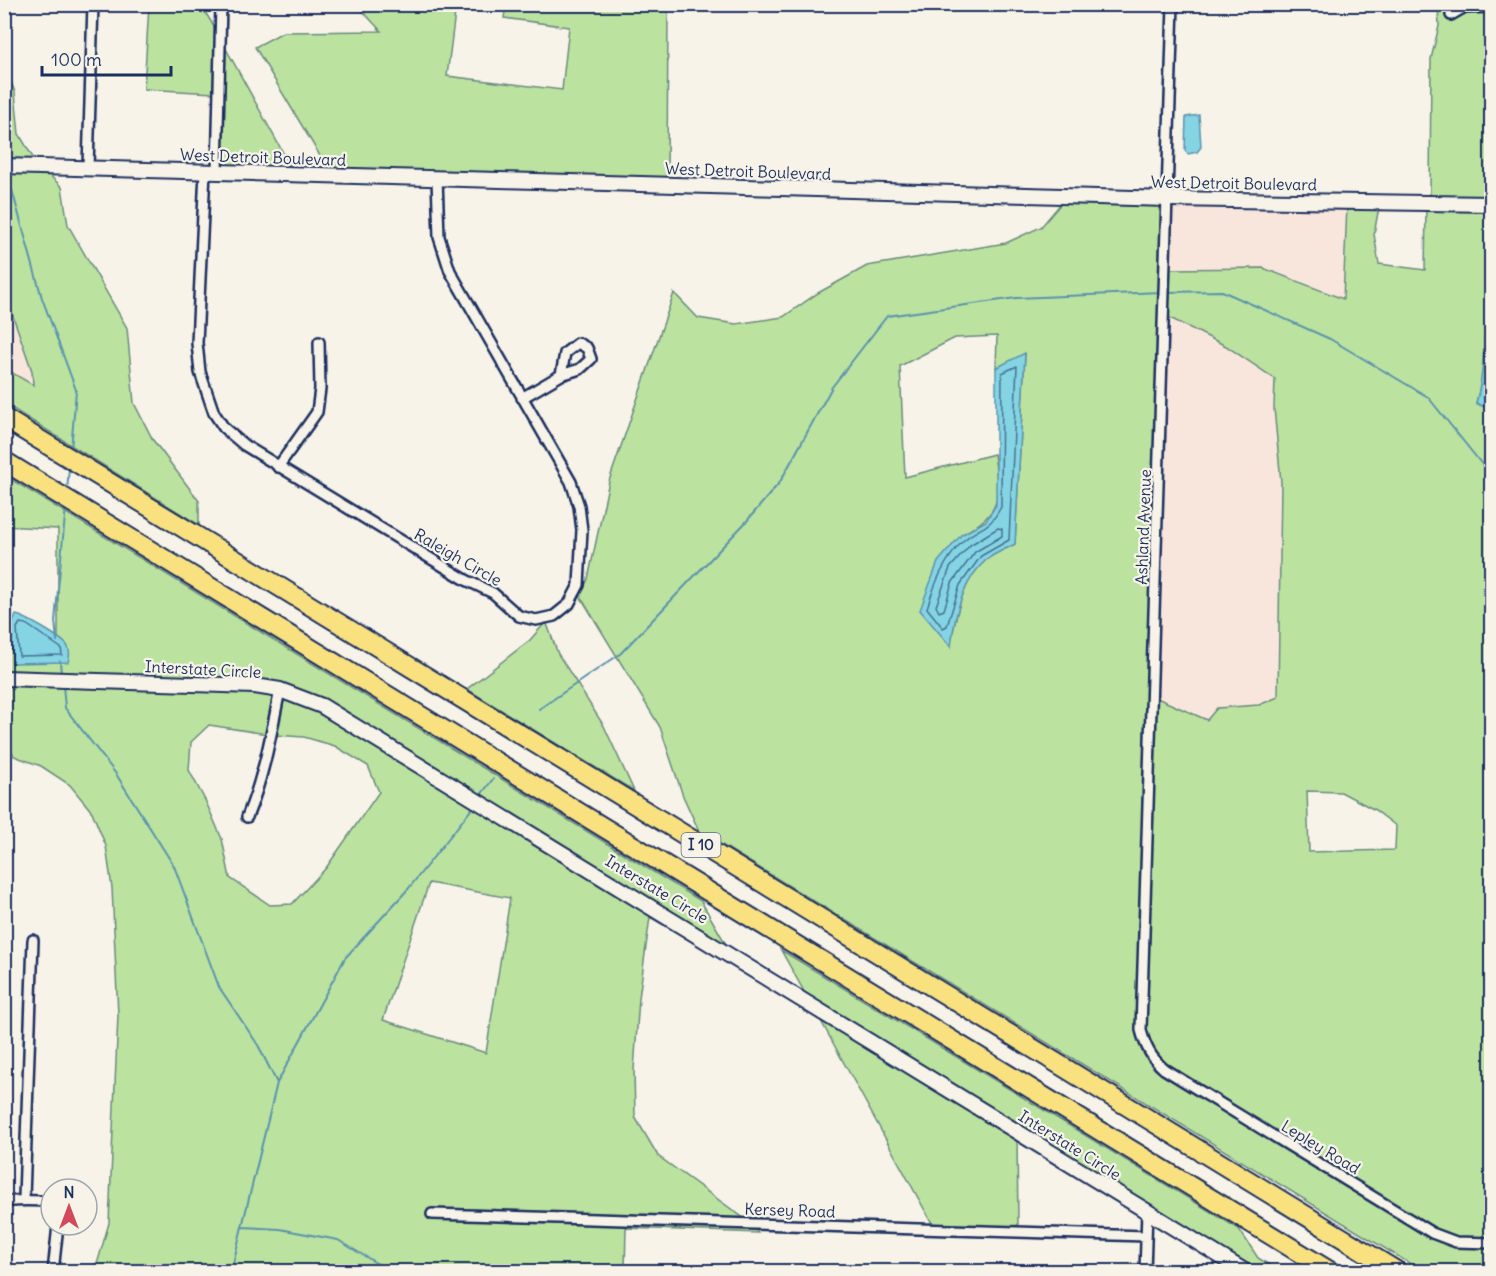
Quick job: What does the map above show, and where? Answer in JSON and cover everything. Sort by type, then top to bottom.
[{"type":"highway","name":"I 10","points":[[4,418],[1398,1272]]},
{"type":"highway","name":"I 10","points":[[4,461],[1330,1272]]},
{"type":"street","points":[[88,168],[93,4]]},
{"type":"street","name":"Raleigh Circle","points":[[221,4],[211,172],[197,343],[200,372],[208,400],[224,428],[244,445],[466,580],[493,593],[519,616],[545,619],[561,612],[575,595],[581,574],[582,530],[579,506],[571,482],[481,328],[444,255],[437,220],[437,178]]},
{"type":"street","name":"Ashland Avenue","points":[[1148,1050],[1141,1029],[1173,4]]},
{"type":"street","points":[[1451,15],[1463,8],[1491,7]]},
{"type":"street","name":"West Detroit Boulevard","points":[[4,166],[1168,199],[1491,204]]},
{"type":"street","points":[[278,467],[317,412],[320,389],[319,342]]},
{"type":"street","points":[[522,398],[561,375]]},
{"type":"street","name":"Interstate Circle","points":[[4,678],[203,684],[279,690],[322,706],[460,788],[1246,1272]]},
{"type":"street","points":[[247,817],[261,779],[279,690]]},
{"type":"street","points":[[24,1198],[33,940]]},
{"type":"street","name":"Lepley Road","points":[[1148,1050],[1164,1069],[1432,1233],[1456,1242],[1491,1244]]},
{"type":"street","points":[[4,1201],[18,1201],[24,1198],[39,1200]]},
{"type":"street","points":[[1145,1272],[1147,1211]]},
{"type":"street","name":"Kersey Road","points":[[432,1214],[1146,1236]]},
{"type":"street","points":[[53,1272],[57,1237]]},
{"type":"shaded area","points":[[1172,204],[1347,206],[1344,300],[1295,279],[1169,269]]},
{"type":"shaded area","points":[[4,293],[32,371],[33,386],[5,368]]},
{"type":"shaded area","points":[[1168,317],[1226,346],[1275,379],[1274,408],[1281,482],[1278,697],[1259,705],[1217,708],[1208,720],[1157,698]]},
{"type":"green space","points":[[149,5],[201,5],[216,30],[214,93],[144,89]]},
{"type":"green space","points":[[357,5],[456,5],[447,76],[562,90],[569,27],[504,18],[506,5],[668,5],[667,180],[335,170],[323,161],[255,47],[283,32],[381,31]]},
{"type":"green space","points":[[1438,5],[1491,5],[1491,199],[1430,198],[1431,59],[1439,26]]},
{"type":"green space","points":[[224,45],[292,169],[221,167]]},
{"type":"green space","points":[[4,65],[15,92],[19,134],[35,161],[5,161]]},
{"type":"green space","points":[[5,171],[45,171],[62,187],[68,225],[127,328],[134,403],[153,440],[199,501],[199,525],[5,404],[4,368],[33,385],[32,371],[5,293]]},
{"type":"green space","points":[[1063,201],[1163,204],[1137,1029],[1145,1056],[1162,1074],[1431,1238],[1455,1247],[1491,1248],[1491,1271],[1422,1271],[699,831],[683,796],[660,727],[580,596],[588,579],[609,481],[674,293],[698,318],[736,324],[783,317],[818,293],[867,266],[1006,243],[1041,227]],"holes":[[[997,336],[996,368],[1025,354],[1015,544],[989,558],[971,578],[961,600],[950,647],[961,535],[985,519],[996,503],[997,483],[994,454],[905,477],[900,366],[955,338]]]},
{"type":"green space","points":[[1347,206],[1379,207],[1374,234],[1379,264],[1425,270],[1426,208],[1491,209],[1491,306],[1485,326],[1483,374],[1476,403],[1492,410],[1491,1238],[1456,1237],[1434,1229],[1166,1065],[1153,1050],[1146,1029],[1159,607],[1157,698],[1207,720],[1217,708],[1259,705],[1278,697],[1281,482],[1274,408],[1275,379],[1226,346],[1168,317],[1169,269],[1263,268],[1343,299]],"holes":[[[1307,791],[1341,792],[1375,810],[1396,826],[1395,850],[1309,852]]]},
{"type":"green space","points":[[4,475],[701,901],[727,946],[310,695],[5,673],[5,603],[8,603],[13,663],[66,644],[58,639],[58,529],[5,526]]},
{"type":"green space","points":[[544,624],[547,624],[558,654],[604,726],[634,791],[467,689],[530,640]]},
{"type":"green space","points":[[4,683],[255,691],[274,695],[267,734],[209,725],[191,742],[189,770],[222,839],[230,878],[270,905],[292,904],[326,868],[379,792],[368,766],[335,746],[304,737],[275,735],[283,697],[307,704],[740,969],[650,917],[639,998],[634,1070],[635,1117],[658,1156],[745,1219],[428,1209],[428,1218],[755,1229],[758,1233],[626,1228],[625,1271],[90,1271],[98,1261],[109,1223],[118,1015],[112,888],[106,846],[92,812],[70,785],[41,766],[14,756],[5,736]],"holes":[[[429,883],[510,898],[486,1053],[383,1020]]]},
{"type":"green space","points":[[781,950],[1239,1229],[1258,1258],[1279,1271],[1256,1271],[806,995]]},
{"type":"green space","points":[[816,1012],[1017,1137],[1018,1225],[1008,1227],[933,1225]]},
{"type":"water","points":[[1199,115],[1201,147],[1197,152],[1188,154],[1185,151],[1186,117]]},
{"type":"water","points":[[1491,306],[1491,410],[1476,403]]},
{"type":"water","points":[[1025,353],[1015,544],[986,560],[971,578],[957,612],[951,647],[920,610],[938,562],[961,535],[986,521],[996,505],[996,368]]},
{"type":"water","points":[[16,615],[42,627],[66,644],[69,653],[68,662],[12,663],[11,627]]},
{"type":"waterway","points":[[12,190],[42,298],[76,390],[71,450]]},
{"type":"waterway","points":[[1168,292],[1222,291],[1330,339],[1428,397],[1492,477]]},
{"type":"waterway","points":[[539,709],[620,654],[746,522],[780,482],[832,387],[887,316],[1016,298],[1162,292]]},
{"type":"waterway","points":[[67,492],[69,467]]},
{"type":"waterway","points":[[57,641],[55,621],[66,506]]},
{"type":"waterway","points":[[60,661],[61,674]]},
{"type":"waterway","points":[[63,685],[65,708],[116,774],[174,866],[219,987],[258,1045],[277,1083]]},
{"type":"waterway","points":[[480,796],[493,779]]},
{"type":"waterway","points":[[231,1272],[277,1083],[345,958],[409,888],[474,806]]},
{"type":"waterway","points":[[242,1227],[280,1229],[338,1240],[391,1272]]}]
